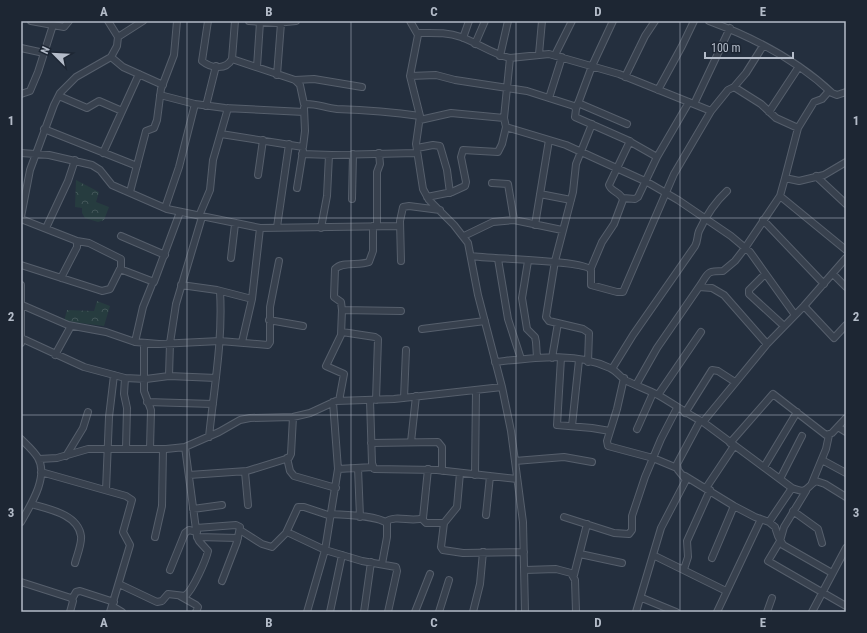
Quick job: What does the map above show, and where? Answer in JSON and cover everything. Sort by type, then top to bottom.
[{"type":"street","points":[[31,21],[64,27],[69,21]]},
{"type":"street","points":[[21,265],[106,291],[110,289],[118,270],[121,269],[122,261],[120,259],[89,243],[77,241],[21,218],[26,185],[44,129],[59,96],[76,77],[111,57],[116,46],[118,37],[108,21]]},
{"type":"street","points":[[118,37],[143,21]]},
{"type":"street","points":[[130,192],[146,130],[154,128],[156,125],[160,94],[174,55],[177,21]]},
{"type":"street","points":[[208,21],[202,59],[205,63],[226,67],[232,59],[235,21]]},
{"type":"street","points":[[249,21],[281,23],[296,21]]},
{"type":"street","points":[[410,21],[418,33],[410,76],[420,118],[417,150],[423,189],[427,196],[464,236],[468,243],[485,321],[502,387],[515,461],[523,522],[525,612]]},
{"type":"street","points":[[463,38],[469,21]]},
{"type":"street","points":[[475,44],[485,21]]},
{"type":"street","points":[[500,56],[508,21]]},
{"type":"street","points":[[539,54],[542,21]]},
{"type":"street","points":[[555,55],[572,21]]},
{"type":"street","points":[[613,21],[592,66],[577,106],[575,116],[630,141],[657,157]]},
{"type":"street","points":[[625,77],[654,21]]},
{"type":"street","points":[[658,90],[694,21]]},
{"type":"street","points":[[709,21],[730,28],[763,46],[837,95],[846,92]]},
{"type":"street","points":[[257,67],[260,22]]},
{"type":"street","points":[[277,75],[281,23]]},
{"type":"street","points":[[21,94],[30,91],[53,25]]},
{"type":"street","points":[[630,141],[616,168],[610,186],[623,198],[636,199],[657,157],[691,103],[730,28]]},
{"type":"street","points":[[418,33],[446,33],[463,38],[500,56],[510,58],[539,54],[555,55],[625,77],[711,111]]},
{"type":"street","points":[[623,198],[614,224],[602,242],[591,268],[591,285],[617,292],[623,292],[666,193],[689,147],[711,111],[728,90],[734,88],[750,68],[763,46]]},
{"type":"street","points":[[21,48],[44,53]]},
{"type":"street","points":[[111,57],[120,65],[163,85]]},
{"type":"street","points":[[549,98],[562,57]]},
{"type":"street","points":[[427,196],[450,193],[460,189],[466,182],[461,157],[463,150],[498,152],[502,144],[506,127],[504,118],[510,58]]},
{"type":"street","points":[[232,59],[295,80],[314,79],[362,87]]},
{"type":"street","points":[[206,106],[216,66]]},
{"type":"street","points":[[769,112],[798,68]]},
{"type":"street","points":[[103,153],[139,74]]},
{"type":"street","points":[[410,76],[436,75],[454,80],[527,91],[577,106],[627,124]]},
{"type":"street","points":[[295,80],[300,85],[304,104],[303,150],[297,188]]},
{"type":"street","points":[[734,88],[761,104],[776,118],[798,128]]},
{"type":"street","points":[[636,385],[657,348],[710,272],[713,270],[723,271],[726,269],[745,248],[780,196],[798,128],[814,102],[822,99],[829,90]]},
{"type":"street","points":[[160,94],[206,106],[304,112]]},
{"type":"street","points":[[59,96],[87,108],[99,101],[122,111]]},
{"type":"street","points":[[165,208],[179,167],[195,104]]},
{"type":"street","points":[[304,104],[318,104],[322,107],[336,109],[363,109],[420,118],[451,113],[504,118]]},
{"type":"street","points":[[169,376],[170,343],[176,304],[210,190],[213,160],[228,108]]},
{"type":"street","points":[[588,362],[589,333],[584,329],[549,321],[546,317],[555,262],[570,200],[576,164],[592,124]]},
{"type":"street","points":[[506,127],[581,152],[645,181],[706,219],[745,248],[795,315]]},
{"type":"street","points":[[44,129],[137,166]]},
{"type":"street","points":[[221,134],[288,144],[303,150],[329,155],[380,153],[417,150],[433,145],[440,146],[447,170],[450,193]]},
{"type":"street","points":[[258,175],[263,140]]},
{"type":"street","points":[[535,225],[548,140]]},
{"type":"street","points":[[277,227],[288,144]]},
{"type":"street","points":[[21,153],[37,153],[75,160],[98,168],[108,182],[165,208],[235,224],[260,228],[400,226]]},
{"type":"street","points":[[308,612],[325,550],[338,469],[336,402],[344,374],[326,366],[342,332],[341,303],[334,298],[335,268],[337,266],[369,262],[374,251],[377,172],[380,164],[380,153]]},
{"type":"street","points":[[352,154],[352,199]]},
{"type":"street","points":[[321,228],[326,196],[329,155]]},
{"type":"street","points":[[46,228],[68,181],[75,160]]},
{"type":"street","points":[[785,178],[799,181],[824,175],[846,162]]},
{"type":"street","points":[[816,176],[846,204]]},
{"type":"street","points":[[492,183],[508,184],[509,200],[514,220]]},
{"type":"street","points":[[612,369],[632,335],[695,246],[698,233],[716,202],[727,191]]},
{"type":"street","points":[[540,194],[570,200]]},
{"type":"street","points":[[780,196],[846,250]]},
{"type":"street","points":[[401,261],[400,226],[401,211],[404,207],[440,210]]},
{"type":"street","points":[[135,342],[143,307],[153,282],[155,281],[180,212]]},
{"type":"street","points":[[464,236],[494,222],[514,220],[562,230]]},
{"type":"street","points":[[764,220],[824,284]]},
{"type":"street","points":[[231,258],[235,224]]},
{"type":"street","points":[[242,342],[252,300],[260,228]]},
{"type":"street","points":[[121,236],[165,255]]},
{"type":"street","points":[[61,278],[77,247],[77,241]]},
{"type":"street","points":[[471,256],[555,262],[591,268]]},
{"type":"street","points":[[677,468],[677,464],[701,421],[767,344],[804,306],[846,258]]},
{"type":"street","points":[[498,259],[508,319],[521,359]]},
{"type":"street","points":[[22,305],[71,326],[106,332],[135,342],[170,343],[220,341],[269,345],[269,320],[275,276],[279,261]]},
{"type":"street","points":[[528,261],[522,298],[527,329],[535,337],[537,358]]},
{"type":"street","points":[[121,269],[153,282]]},
{"type":"street","points":[[765,274],[749,290],[749,294],[784,326]]},
{"type":"street","points":[[833,274],[846,287]]},
{"type":"street","points":[[21,285],[21,343]]},
{"type":"street","points":[[181,285],[220,291],[252,300]]},
{"type":"street","points":[[699,287],[712,288],[724,295],[767,344]]},
{"type":"street","points":[[209,436],[220,341],[222,313],[220,291]]},
{"type":"street","points":[[804,306],[834,338],[846,325]]},
{"type":"street","points":[[342,310],[401,310]]},
{"type":"street","points":[[269,320],[303,326]]},
{"type":"street","points":[[422,329],[485,321]]},
{"type":"street","points":[[552,358],[558,323]]},
{"type":"street","points":[[55,355],[71,326]]},
{"type":"street","points":[[342,332],[375,337],[378,339],[371,443],[373,467]]},
{"type":"street","points":[[637,429],[656,394],[701,332]]},
{"type":"street","points":[[21,338],[55,355],[84,367],[125,378],[143,379],[169,376],[216,378]]},
{"type":"street","points":[[144,343],[144,391],[151,410],[150,448]]},
{"type":"street","points":[[404,398],[406,350]]},
{"type":"street","points":[[495,362],[537,358],[560,358],[579,360],[612,369],[624,378],[656,394],[685,413],[701,421],[792,488],[801,491],[806,490]]},
{"type":"street","points":[[560,358],[556,422],[559,425],[610,431]]},
{"type":"street","points":[[572,426],[579,360]]},
{"type":"street","points":[[685,413],[712,370],[718,371],[735,382]]},
{"type":"street","points":[[106,490],[109,417],[114,375]]},
{"type":"street","points":[[125,378],[124,394],[126,408],[126,448]]},
{"type":"street","points":[[624,378],[617,409],[607,441],[608,446],[653,458],[677,468],[685,476],[734,506],[775,526],[780,541],[832,573]]},
{"type":"street","points":[[39,459],[66,456],[83,449],[163,449],[185,447],[245,419],[293,417],[316,411],[336,402],[404,398],[502,387]]},
{"type":"street","points":[[475,475],[476,390]]},
{"type":"street","points":[[684,570],[689,553],[687,541],[708,489],[732,445],[770,395],[776,395],[821,431],[829,435]]},
{"type":"street","points":[[411,442],[416,396]]},
{"type":"street","points":[[147,402],[213,404]]},
{"type":"street","points":[[564,517],[614,533],[629,534],[632,530],[634,510],[653,458],[677,408]]},
{"type":"street","points":[[66,456],[74,440],[83,428],[88,412]]},
{"type":"street","points":[[764,467],[797,412]]},
{"type":"street","points":[[293,417],[291,454],[288,458],[290,471],[294,476],[336,488]]},
{"type":"street","points":[[846,418],[829,435],[822,460],[812,483],[793,511],[782,531],[780,541],[768,558],[770,563],[846,606]]},
{"type":"street","points":[[838,427],[846,432]]},
{"type":"street","points":[[780,479],[802,436]]},
{"type":"street","points":[[21,439],[39,459],[41,472],[38,488],[21,522]]},
{"type":"street","points":[[371,443],[434,441],[441,444],[442,447],[442,470]]},
{"type":"street","points":[[180,596],[188,594],[208,552],[208,549],[199,541],[197,532],[185,447]]},
{"type":"street","points":[[156,537],[162,506],[163,449]]},
{"type":"street","points":[[515,461],[564,457],[592,462]]},
{"type":"street","points":[[189,475],[245,472],[288,458]]},
{"type":"street","points":[[822,460],[846,473]]},
{"type":"street","points":[[338,469],[373,467],[376,469],[428,469],[517,479]]},
{"type":"street","points":[[358,468],[360,517]]},
{"type":"street","points":[[422,519],[425,515],[428,469]]},
{"type":"street","points":[[41,472],[131,497],[132,500],[123,532],[130,545],[112,607]]},
{"type":"street","points":[[245,472],[248,505]]},
{"type":"street","points":[[460,473],[458,507],[444,523],[441,547],[442,550],[524,552]]},
{"type":"street","points":[[486,515],[490,476]]},
{"type":"street","points":[[636,612],[642,598],[661,528],[686,480],[685,476]]},
{"type":"street","points":[[812,483],[816,481],[819,482],[846,497]]},
{"type":"street","points":[[769,522],[792,488]]},
{"type":"street","points":[[31,504],[67,515],[77,528],[81,538],[75,563]]},
{"type":"street","points":[[193,509],[222,505]]},
{"type":"street","points":[[712,558],[734,506]]},
{"type":"street","points":[[197,532],[236,525],[240,527],[240,530],[270,547],[274,546],[286,533],[298,507],[304,507],[331,515],[360,517],[385,522],[394,518],[422,519],[426,523],[444,523]]},
{"type":"street","points":[[793,511],[818,529],[822,543]]},
{"type":"street","points":[[717,612],[760,519]]},
{"type":"street","points":[[382,564],[388,527],[385,522]]},
{"type":"street","points":[[576,612],[574,575],[588,524]]},
{"type":"street","points":[[170,570],[185,533],[189,530],[238,538]]},
{"type":"street","points":[[222,581],[240,530]]},
{"type":"street","points":[[286,533],[325,550],[396,567],[397,569],[388,612]]},
{"type":"street","points":[[812,612],[846,548]]},
{"type":"street","points":[[473,612],[480,584],[483,552]]},
{"type":"street","points":[[580,554],[622,563]]},
{"type":"street","points":[[330,612],[342,555]]},
{"type":"street","points":[[653,555],[726,591]]},
{"type":"street","points":[[839,561],[846,565]]},
{"type":"street","points":[[364,612],[371,562]]},
{"type":"street","points":[[525,570],[556,569],[574,575]]},
{"type":"street","points":[[415,612],[430,574]]},
{"type":"street","points":[[440,612],[449,580]]},
{"type":"street","points":[[21,582],[72,599]]},
{"type":"street","points":[[119,584],[157,602],[162,601],[168,594],[180,596],[196,604],[198,607],[196,612]]},
{"type":"street","points":[[70,612],[73,603],[72,599],[76,592],[80,591],[122,612]]},
{"type":"street","points":[[642,598],[676,612]]},
{"type":"street","points":[[767,612],[772,598]]},
{"type":"green space","points":[[76,180],[99,192],[96,202],[109,207],[104,220],[98,222],[85,218],[82,213],[82,208],[75,207]]},
{"type":"green space","points":[[97,301],[110,306],[104,326],[64,321],[67,310],[94,311]]}]
